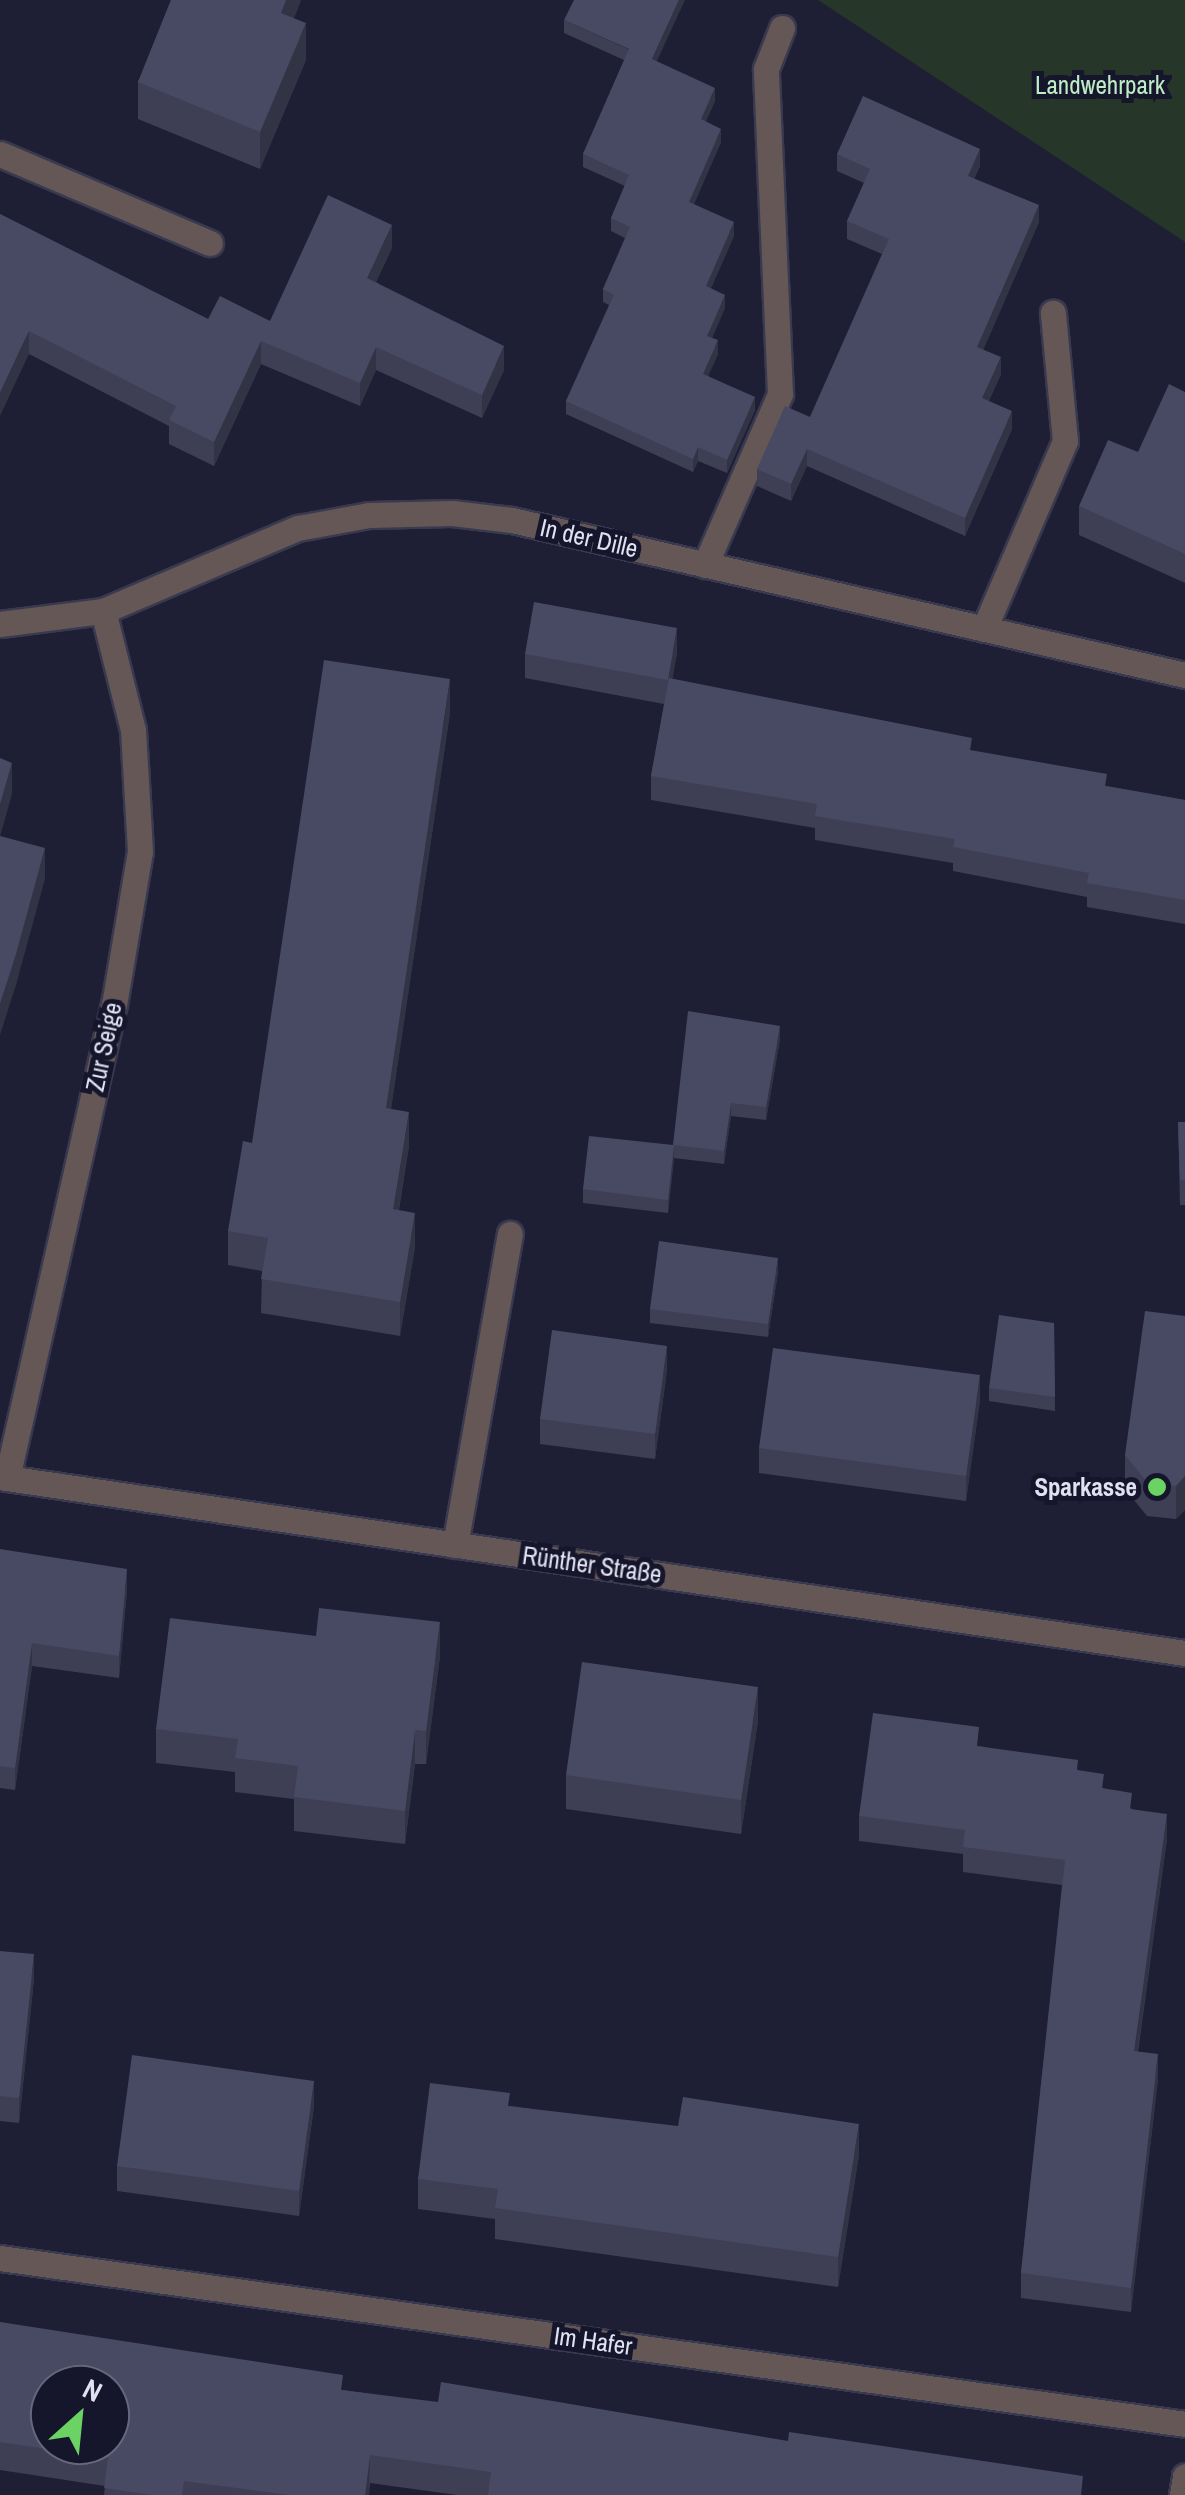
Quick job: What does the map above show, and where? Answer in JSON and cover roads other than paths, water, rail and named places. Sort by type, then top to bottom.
[{"type":"street","points":[[704,565],[780,394],[766,69],[782,28]]},
{"type":"street","points":[[0,154],[210,242]]},
{"type":"street","points":[[984,628],[1065,441],[1053,314]]},
{"type":"street","name":"In der Dille","points":[[0,624],[103,612],[298,528],[369,516],[452,513],[512,520],[1185,675]]},
{"type":"street","name":"Zur Seige","points":[[4,1477],[114,1005],[140,851],[132,730],[103,612]]},
{"type":"street","points":[[455,1545],[510,1234]]},
{"type":"street","name":"Rünther Straße","points":[[4,1477],[1185,1653]]},
{"type":"street","name":"Im Hafer","points":[[0,2258],[1185,2424]]},
{"type":"street","points":[[1182,2495],[1185,2476]]},
{"type":"place","name":"Sparkasse","points":[[1157,1487]]},
{"type":"park label","name":"Landwehrpark","points":[[1100,85]]}]
